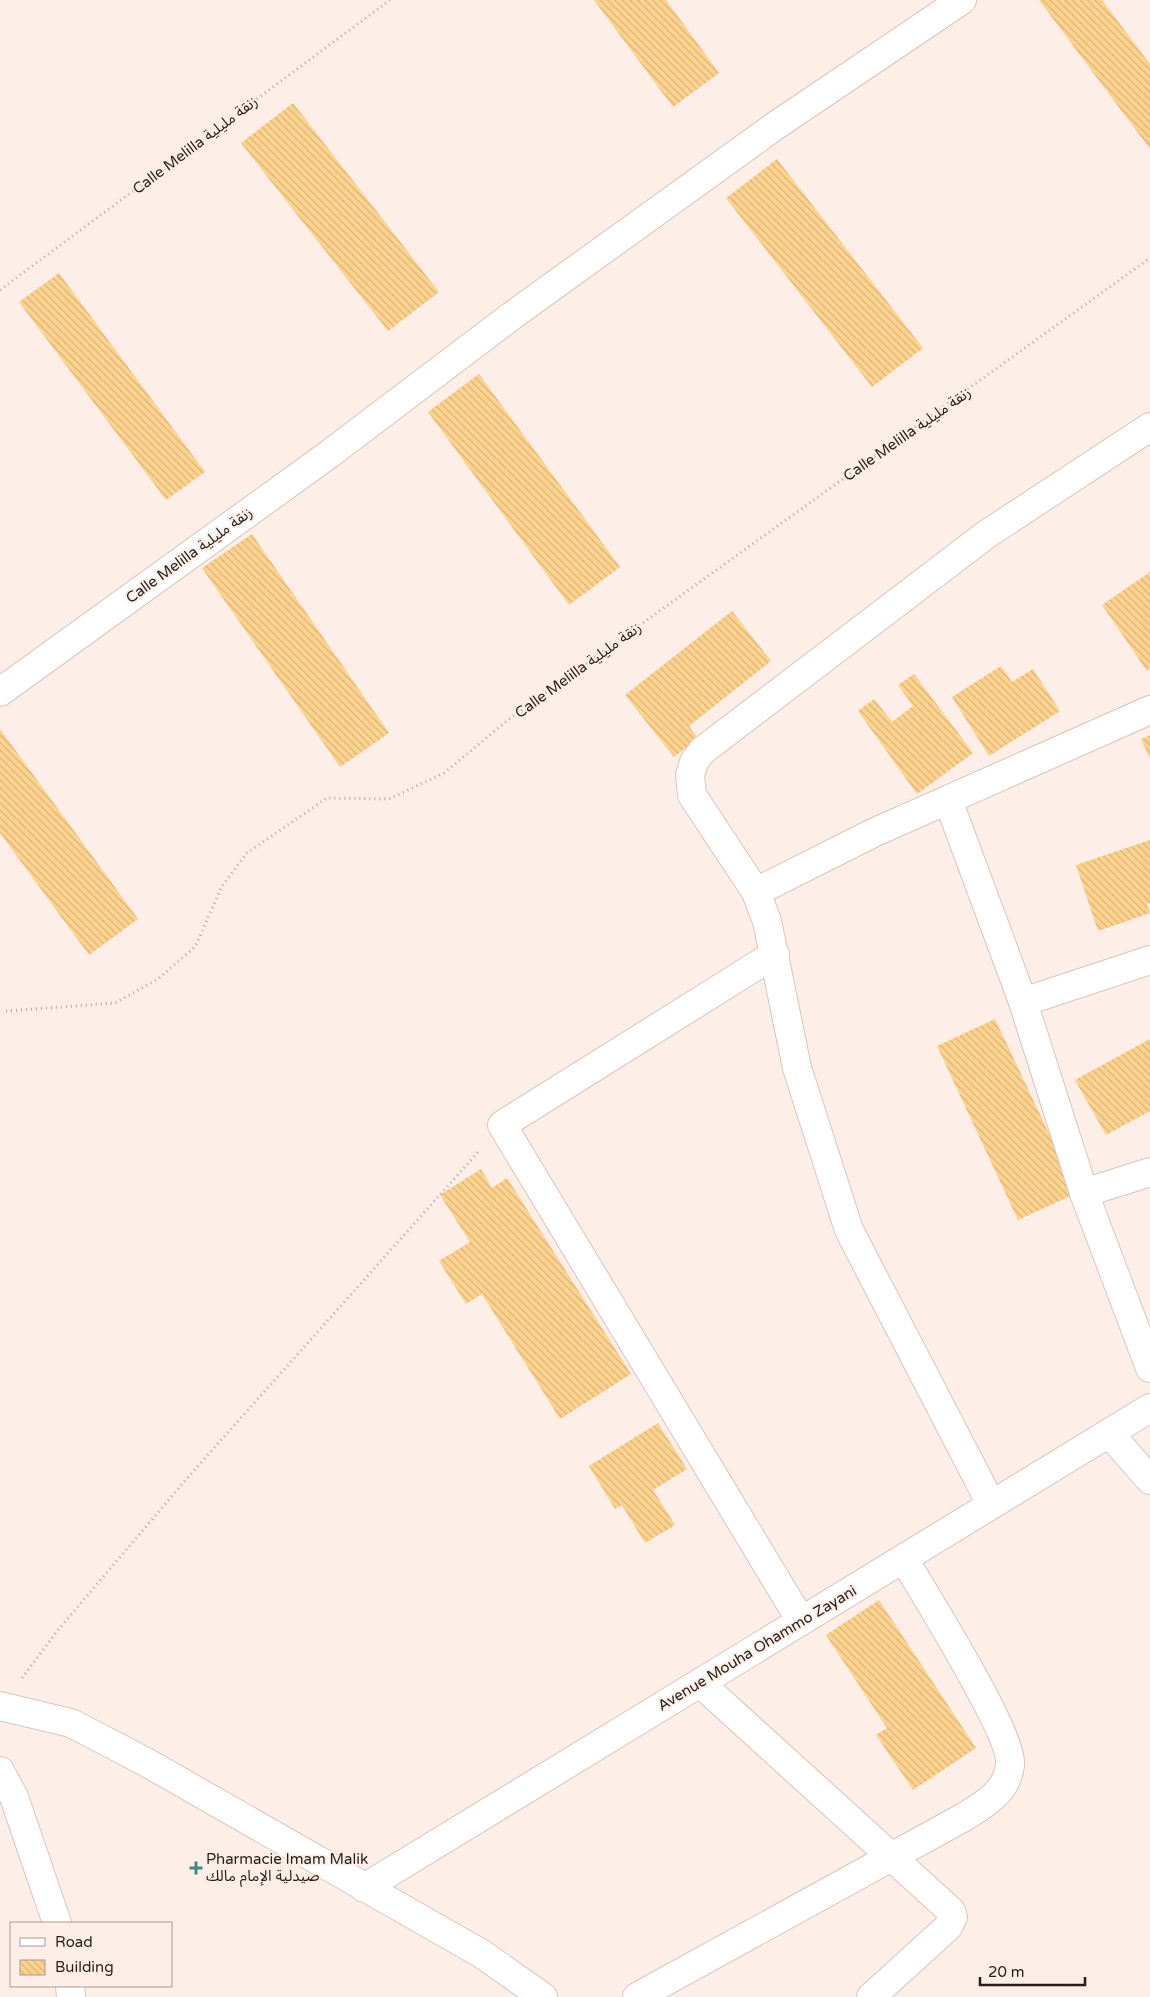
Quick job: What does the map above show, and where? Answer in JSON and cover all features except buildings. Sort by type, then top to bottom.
[{"type":"street","name":"Calle Melilla زنقة مليلية","points":[[0,692],[328,455],[514,315],[767,132],[962,0]]},
{"type":"street","points":[[991,1504],[849,1230],[797,1068],[767,921],[756,892],[692,795],[690,775],[694,762],[702,751],[987,534],[1150,427]]},
{"type":"street","points":[[756,892],[874,833],[1150,710]]},
{"type":"street","points":[[948,800],[1023,1002],[1084,1193],[1150,1368]]},
{"type":"street","points":[[775,954],[502,1125],[801,1621]]},
{"type":"street","points":[[1023,1002],[1150,960]]},
{"type":"street","points":[[1084,1193],[1150,1172]]},
{"type":"street","name":"Avenue Mouha Ohammo Zayani","points":[[364,1888],[1150,1408]]},
{"type":"street","points":[[1108,1433],[1150,1480]]},
{"type":"street","points":[[637,1997],[890,1856],[964,1817],[995,1797],[1006,1781],[1011,1763],[988,1704],[904,1559]]},
{"type":"street","points":[[700,1683],[951,1911],[953,1917],[948,1928],[871,1997]]},
{"type":"street","points":[[0,1706],[72,1723],[152,1766],[482,1954],[544,1997]]},
{"type":"street","points":[[0,1771],[14,1797],[56,1922]]},
{"type":"path","name":"Calle Melilla زنقة مليلية","points":[[0,290],[390,0]]},
{"type":"path","name":"Calle Melilla زنقة مليلية","points":[[6,1011],[115,1003],[158,979],[195,947],[222,886],[247,853],[327,798],[389,798],[444,773],[532,703],[747,547],[998,370],[1150,258]]},
{"type":"path","points":[[0,1706],[58,1630],[189,1476],[502,1125]]},
{"type":"place","name":"Pharmacie Imam Malik صيدلية الإمام مالك","points":[[196,1868]]}]
